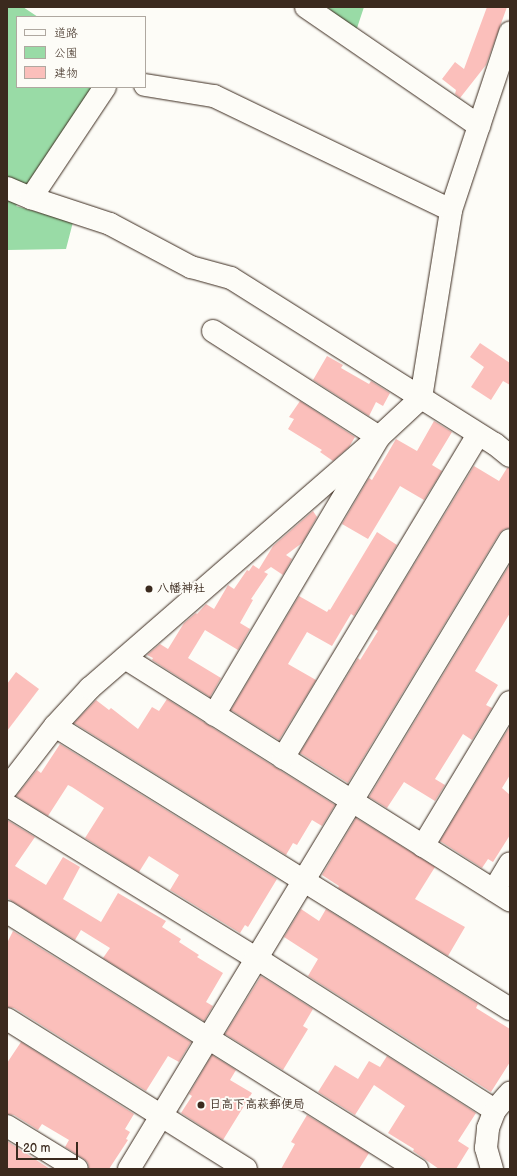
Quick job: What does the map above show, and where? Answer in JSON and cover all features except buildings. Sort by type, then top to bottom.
[{"type":"street","points":[[306,7],[479,126]]},
{"type":"street","points":[[7,788],[55,726],[90,688],[379,437],[421,398],[451,210],[510,33]]},
{"type":"street","points":[[146,85],[214,96],[451,210]]},
{"type":"street","points":[[30,198],[104,88]]},
{"type":"street","points":[[7,188],[30,198],[110,224],[191,267],[231,278],[478,435],[495,444],[510,456]]},
{"type":"street","points":[[213,331],[379,437]]},
{"type":"street","points":[[283,758],[478,435]]},
{"type":"street","points":[[214,715],[379,437]]},
{"type":"street","points":[[129,1169],[351,800],[510,540]]},
{"type":"street","points":[[125,658],[502,895],[510,863]]},
{"type":"street","points":[[423,846],[510,702]]},
{"type":"street","points":[[55,726],[510,1009]]},
{"type":"street","points":[[7,805],[256,958],[495,1110]]},
{"type":"street","points":[[7,912],[417,1169]]},
{"type":"street","points":[[7,1019],[246,1169]]},
{"type":"street","points":[[492,1169],[486,1148],[488,1128],[495,1110],[510,1093]]},
{"type":"street","points":[[7,1126],[77,1169]]},
{"type":"green space","points":[[7,7],[23,7],[36,16],[16,16],[16,88],[96,88],[16,206],[73,222],[66,249],[7,250]]},
{"type":"green space","points":[[327,7],[364,7],[356,31]]},
{"type":"place","name":"八幡神社","points":[[149,589]]},
{"type":"place","name":"日高下高萩郵便局","points":[[201,1105]]}]
